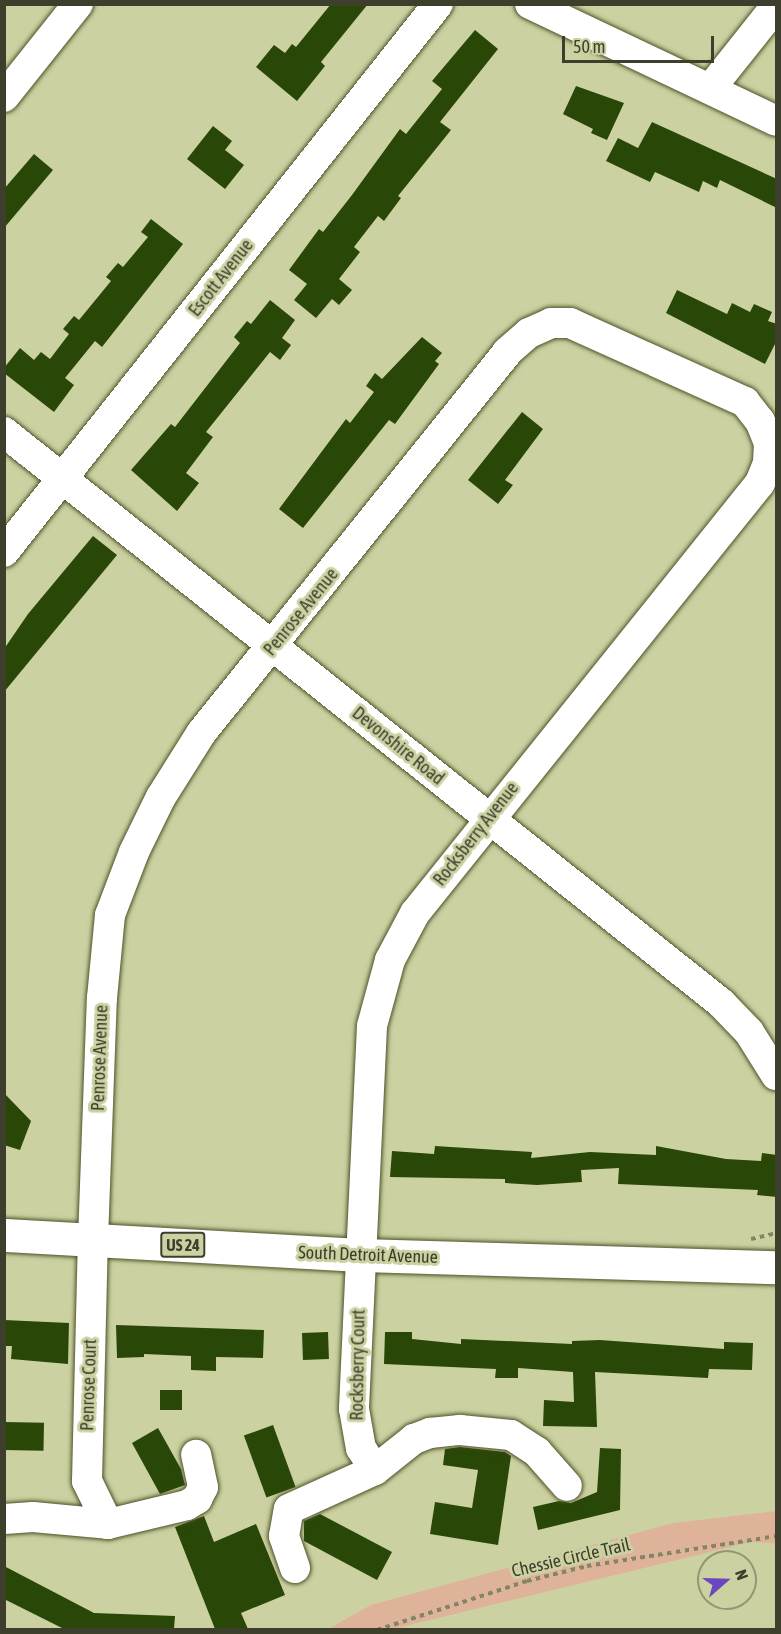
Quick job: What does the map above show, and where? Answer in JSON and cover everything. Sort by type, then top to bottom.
[{"type":"main road","name":"South Detroit Avenue","points":[[4,1235],[361,1255],[777,1266]]},
{"type":"main road","name":"South Detroit Avenue","points":[[731,1264],[777,1250]]},
{"type":"street","points":[[4,97],[78,4]]},
{"type":"street","name":"Escott Avenue","points":[[4,552],[438,4]]},
{"type":"street","points":[[530,4],[777,121]]},
{"type":"street","points":[[710,88],[777,6]]},
{"type":"street","name":"Penrose Avenue","points":[[93,1240],[102,998],[110,915],[134,852],[161,797],[202,732],[274,646],[507,352],[529,333],[551,323],[570,322],[745,402],[760,420],[769,443],[768,463],[760,483]]},
{"type":"street","name":"Devonshire Road","points":[[4,432],[721,1004],[749,1032],[777,1076]]},
{"type":"street","name":"Rocksberry Avenue","points":[[361,1255],[372,1026],[377,998],[390,960],[415,913],[488,819],[760,483]]},
{"type":"street","name":"Penrose Court","points":[[93,1240],[87,1481],[108,1524]]},
{"type":"street","name":"Rocksberry Court","points":[[361,1255],[354,1409],[361,1448],[375,1470]]},
{"type":"street","points":[[295,1568],[284,1536],[289,1509],[375,1470],[414,1439],[460,1430],[511,1436],[524,1442],[567,1486]]},
{"type":"street","points":[[4,1519],[33,1517],[108,1524],[173,1510],[197,1499],[203,1481],[196,1455]]},
{"type":"path","name":"Chessie Circle Trail","points":[[377,1629],[516,1585],[587,1566],[777,1536]]},
{"type":"shaded area","points":[[776,1511],[776,1543],[751,1542],[718,1550],[697,1550],[697,1555],[393,1629],[328,1629],[371,1605],[673,1523]]},
{"type":"building","points":[[331,4],[368,4],[321,62],[325,66],[297,101],[256,67],[274,45],[285,53],[292,44],[296,47]]},
{"type":"building","points":[[475,30],[498,49],[440,122],[451,130],[398,196],[401,198],[384,221],[378,216],[354,247],[360,252],[339,279],[352,290],[339,305],[332,299],[316,318],[294,300],[307,284],[289,270],[319,229],[323,232],[400,129],[406,134],[442,89],[432,81]]},
{"type":"building","points":[[576,86],[624,103],[607,140],[591,133],[593,129],[563,114]]},
{"type":"building","points":[[652,122],[777,179],[777,208],[720,180],[717,188],[703,181],[699,192],[655,172],[650,182],[606,161],[618,138],[638,148]]},
{"type":"building","points":[[213,126],[232,141],[225,150],[244,165],[225,189],[187,159]]},
{"type":"building","points":[[34,154],[53,170],[4,228],[4,189]]},
{"type":"building","points":[[151,219],[183,244],[102,347],[95,341],[65,378],[74,385],[54,412],[4,373],[4,368],[20,348],[34,360],[41,352],[50,359],[69,334],[63,329],[74,316],[79,320],[111,281],[106,277],[118,263],[123,267],[148,237],[141,232]]},
{"type":"building","points":[[677,290],[727,314],[732,303],[750,312],[754,304],[772,312],[768,321],[777,324],[777,340],[765,364],[666,313]]},
{"type":"building","points":[[270,300],[295,320],[282,338],[291,345],[280,360],[270,352],[206,432],[213,437],[186,473],[199,483],[177,511],[131,470],[171,424],[175,427],[240,343],[234,337],[247,321],[251,324]]},
{"type":"building","points":[[422,337],[442,353],[435,361],[439,364],[395,424],[389,420],[303,528],[279,509],[346,419],[350,423],[374,392],[366,386],[375,373],[382,379]]},
{"type":"building","points":[[522,412],[543,429],[505,480],[513,485],[498,504],[468,480]]},
{"type":"building","points":[[93,536],[117,555],[4,692],[4,649],[28,614]]},
{"type":"building","points":[[4,1093],[31,1121],[20,1150],[4,1145]]},
{"type":"building","points":[[435,1146],[532,1152],[531,1158],[590,1152],[656,1155],[656,1146],[726,1159],[761,1161],[762,1153],[777,1155],[777,1197],[757,1195],[758,1190],[618,1184],[619,1168],[581,1170],[582,1182],[537,1185],[505,1183],[505,1179],[390,1177],[392,1151],[434,1154]]},
{"type":"building","points":[[4,1320],[69,1323],[68,1364],[11,1359],[12,1346],[4,1346]]},
{"type":"building","points":[[116,1325],[264,1330],[263,1358],[216,1357],[216,1371],[191,1370],[191,1356],[144,1354],[144,1357],[117,1358]]},
{"type":"building","points":[[328,1332],[329,1359],[303,1360],[302,1333]]},
{"type":"building","points":[[385,1332],[412,1332],[412,1339],[461,1344],[461,1339],[572,1344],[572,1341],[600,1340],[724,1349],[724,1342],[753,1343],[752,1370],[709,1369],[708,1378],[595,1372],[597,1427],[543,1426],[544,1400],[574,1402],[573,1372],[518,1368],[518,1378],[495,1378],[496,1369],[384,1364]]},
{"type":"building","points":[[160,1390],[182,1390],[182,1410],[160,1410]]},
{"type":"building","points":[[4,1422],[44,1423],[44,1451],[4,1450]]},
{"type":"building","points":[[273,1425],[296,1487],[266,1498],[244,1436]]},
{"type":"building","points":[[158,1428],[181,1469],[185,1485],[160,1494],[132,1443]]},
{"type":"building","points":[[460,1447],[505,1452],[511,1456],[498,1545],[430,1534],[435,1502],[472,1508],[478,1470],[443,1465],[445,1449]]},
{"type":"building","points":[[600,1448],[621,1449],[620,1510],[538,1530],[533,1507],[559,1501],[571,1503],[597,1492]]},
{"type":"building","points":[[320,1514],[392,1552],[377,1580],[304,1541],[304,1521]]},
{"type":"building","points":[[204,1516],[214,1542],[256,1524],[285,1595],[241,1613],[248,1629],[215,1629],[175,1527]]},
{"type":"building","points":[[4,1566],[94,1613],[175,1616],[174,1629],[64,1629],[4,1599]]}]
